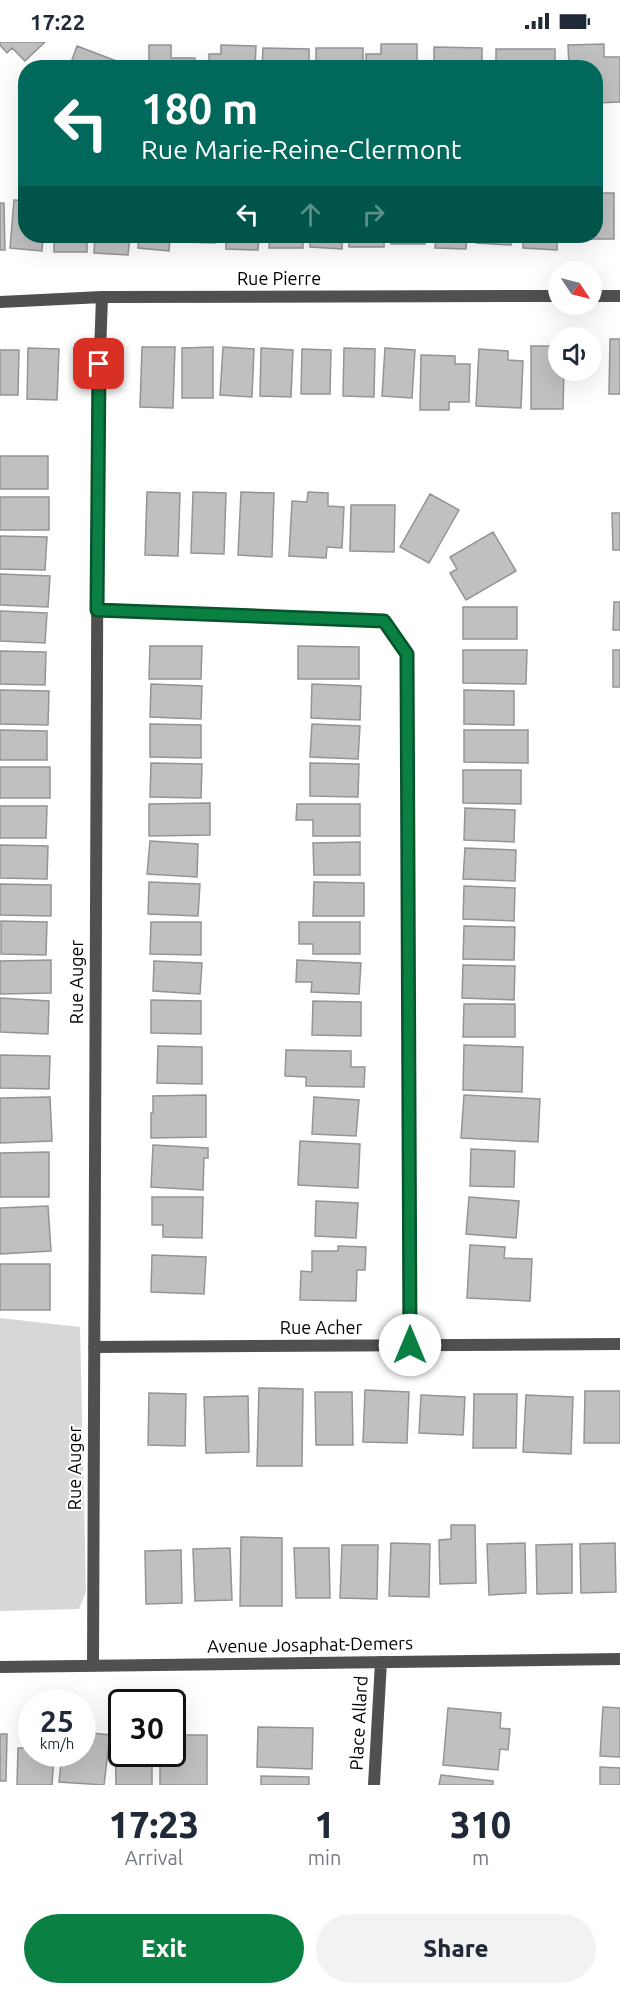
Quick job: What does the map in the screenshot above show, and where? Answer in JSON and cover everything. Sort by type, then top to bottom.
[{"type":"street","points":[[602,296],[620,296]]},
{"type":"street","name":"Rue Pierre","points":[[0,302],[102,297],[548,297]]},
{"type":"street","name":"Rue Auger","points":[[93,1666],[98,409],[102,297]]},
{"type":"street","points":[[97,610],[384,621],[407,654],[410,1345]]},
{"type":"street","name":"Rue Acher","points":[[94,1347],[620,1344]]},
{"type":"street","name":"Avenue Josaphat-Demers","points":[[0,1667],[620,1659]]},
{"type":"street","name":"Place Allard","points":[[374,1785],[381,1662]]},
{"type":"shaded area","points":[[0,1318],[80,1327],[86,1592],[79,1609],[0,1611]]},
{"type":"building","points":[[0,42],[45,42],[26,60],[12,48],[7,53]]},
{"type":"building","points":[[381,44],[417,44],[417,60],[366,60],[366,54],[381,54]]},
{"type":"building","points":[[604,44],[604,57],[620,57],[620,102],[603,103],[603,60],[569,60],[568,45]]},
{"type":"building","points":[[149,45],[171,45],[171,58],[195,58],[195,60],[149,60]]},
{"type":"building","points":[[221,45],[256,46],[255,60],[209,60],[209,54],[221,54]]},
{"type":"building","points":[[77,46],[114,60],[72,60]]},
{"type":"building","points":[[434,47],[482,48],[482,60],[434,60]]},
{"type":"building","points":[[263,48],[309,49],[309,60],[262,60]]},
{"type":"building","points":[[316,48],[363,48],[363,60],[316,60]]},
{"type":"building","points":[[496,49],[555,49],[555,60],[496,60]]},
{"type":"building","points":[[603,193],[614,193],[614,239],[603,239]]},
{"type":"building","points":[[14,200],[18,200],[18,243],[43,243],[42,251],[10,248]]},
{"type":"building","points":[[0,203],[4,203],[5,250],[0,250]]},
{"type":"building","points":[[54,243],[87,243],[87,252],[54,252]]},
{"type":"building","points":[[95,243],[129,243],[128,255],[94,253]]},
{"type":"building","points":[[138,243],[170,243],[169,251],[138,248]]},
{"type":"building","points":[[226,243],[258,243],[258,250],[226,249]]},
{"type":"building","points":[[269,243],[303,243],[303,248],[269,248]]},
{"type":"building","points":[[310,243],[342,243],[342,249],[310,247]]},
{"type":"building","points":[[349,243],[384,243],[384,247],[349,247]]},
{"type":"building","points":[[391,243],[425,243],[425,244]]},
{"type":"building","points":[[435,243],[466,243],[466,249],[435,248]]},
{"type":"building","points":[[476,243],[511,243],[511,245]]},
{"type":"building","points":[[523,243],[557,243],[557,250],[523,248]]},
{"type":"building","points":[[610,339],[620,339],[620,394],[609,394]]},
{"type":"building","points":[[531,346],[548,346],[548,381],[564,381],[563,409],[531,409]]},
{"type":"building","points":[[142,347],[175,347],[173,408],[140,407]]},
{"type":"building","points":[[213,347],[213,398],[182,398],[182,348]]},
{"type":"building","points":[[223,347],[254,349],[252,397],[220,395]]},
{"type":"building","points":[[28,348],[59,349],[57,400],[27,399]]},
{"type":"building","points":[[261,348],[293,350],[291,397],[260,396]]},
{"type":"building","points":[[344,348],[375,349],[374,397],[343,396]]},
{"type":"building","points":[[385,348],[415,350],[412,398],[382,396]]},
{"type":"building","points":[[302,349],[331,350],[330,394],[301,394]]},
{"type":"building","points":[[479,349],[508,351],[508,360],[523,361],[521,408],[476,406]]},
{"type":"building","points":[[0,350],[19,350],[18,395],[0,395]]},
{"type":"building","points":[[421,355],[455,356],[455,364],[470,364],[469,402],[449,402],[449,410],[420,410]]},
{"type":"building","points":[[0,456],[48,456],[48,489],[0,489]]},
{"type":"building","points":[[147,492],[180,493],[178,556],[145,555]]},
{"type":"building","points":[[193,492],[226,493],[224,554],[191,553]]},
{"type":"building","points":[[241,492],[274,493],[272,557],[238,555]]},
{"type":"building","points":[[308,492],[328,493],[328,506],[344,507],[342,548],[327,547],[326,558],[289,556],[292,501],[307,502]]},
{"type":"building","points":[[430,494],[459,510],[429,563],[400,547]]},
{"type":"building","points":[[0,497],[49,497],[49,530],[0,530]]},
{"type":"building","points":[[351,505],[395,505],[394,552],[350,551]]},
{"type":"building","points":[[612,513],[620,513],[620,550],[613,550]]},
{"type":"building","points":[[493,532],[516,571],[466,600],[450,573],[457,569],[450,557]]},
{"type":"building","points":[[0,536],[47,537],[45,570],[0,569]]},
{"type":"building","points":[[0,574],[50,576],[48,607],[0,605]]},
{"type":"building","points":[[614,602],[620,602],[620,630],[613,630]]},
{"type":"building","points":[[463,607],[517,607],[517,639],[463,639]]},
{"type":"building","points":[[0,611],[47,613],[45,643],[0,641]]},
{"type":"building","points":[[150,646],[202,646],[201,679],[149,679]]},
{"type":"building","points":[[298,646],[359,647],[359,679],[298,679]]},
{"type":"building","points":[[463,650],[527,650],[526,684],[463,683]]},
{"type":"building","points":[[613,650],[620,650],[620,687],[613,687]]},
{"type":"building","points":[[0,651],[46,652],[45,685],[0,684]]},
{"type":"building","points":[[151,684],[202,686],[201,719],[150,717]]},
{"type":"building","points":[[312,684],[361,686],[360,720],[311,718]]},
{"type":"building","points":[[0,690],[49,691],[48,725],[0,724]]},
{"type":"building","points":[[464,690],[514,691],[514,725],[464,724]]},
{"type":"building","points":[[150,724],[201,725],[201,758],[150,757]]},
{"type":"building","points":[[312,724],[360,726],[358,759],[310,757]]},
{"type":"building","points":[[0,730],[47,731],[47,760],[0,760]]},
{"type":"building","points":[[464,730],[528,730],[528,763],[464,762]]},
{"type":"building","points":[[151,763],[202,764],[201,798],[150,797]]},
{"type":"building","points":[[310,763],[359,764],[358,797],[310,796]]},
{"type":"building","points":[[0,767],[50,767],[50,798],[0,798]]},
{"type":"building","points":[[463,770],[521,770],[521,804],[463,803]]},
{"type":"building","points":[[210,803],[210,835],[149,836],[149,804]]},
{"type":"building","points":[[297,804],[360,804],[360,836],[313,836],[313,820],[296,820]]},
{"type":"building","points":[[0,806],[47,806],[46,838],[0,838]]},
{"type":"building","points":[[465,808],[515,810],[514,842],[464,840]]},
{"type":"building","points":[[150,841],[198,844],[197,877],[147,874]]},
{"type":"building","points":[[360,842],[360,875],[314,875],[313,843]]},
{"type":"building","points":[[0,845],[48,846],[47,879],[0,878]]},
{"type":"building","points":[[465,848],[516,850],[515,881],[463,879]]},
{"type":"building","points":[[149,882],[200,884],[198,916],[148,914]]},
{"type":"building","points":[[314,882],[364,883],[364,916],[313,916]]},
{"type":"building","points":[[0,884],[51,885],[51,916],[0,915]]},
{"type":"building","points":[[464,886],[515,888],[514,921],[463,919]]},
{"type":"building","points":[[1,921],[47,922],[46,955],[1,954]]},
{"type":"building","points":[[151,922],[201,922],[201,955],[150,954]]},
{"type":"building","points":[[299,922],[360,922],[360,954],[313,954],[313,944],[299,944]]},
{"type":"building","points":[[464,926],[515,927],[514,960],[463,959]]},
{"type":"building","points":[[51,960],[51,993],[0,994],[0,961]]},
{"type":"building","points":[[297,960],[361,963],[359,994],[311,992],[312,982],[296,982]]},
{"type":"building","points":[[154,961],[202,963],[200,994],[153,991]]},
{"type":"building","points":[[463,965],[515,966],[514,1000],[462,998]]},
{"type":"building","points":[[0,998],[49,1001],[48,1034],[0,1032]]},
{"type":"building","points":[[151,1000],[201,1001],[201,1034],[151,1033]]},
{"type":"building","points":[[313,1001],[361,1002],[361,1036],[312,1035]]},
{"type":"building","points":[[464,1004],[515,1004],[515,1037],[463,1037]]},
{"type":"building","points":[[464,1045],[523,1047],[522,1092],[463,1090]]},
{"type":"building","points":[[158,1046],[202,1047],[202,1084],[157,1083]]},
{"type":"building","points":[[286,1050],[351,1051],[351,1067],[365,1067],[364,1087],[306,1086],[306,1077],[285,1076]]},
{"type":"building","points":[[0,1055],[50,1056],[49,1089],[0,1088]]},
{"type":"building","points":[[206,1095],[206,1137],[151,1138],[153,1096]]},
{"type":"building","points":[[464,1095],[540,1099],[538,1142],[461,1138]]},
{"type":"building","points":[[50,1097],[52,1141],[0,1143],[0,1098]]},
{"type":"building","points":[[314,1097],[359,1100],[356,1136],[312,1134]]},
{"type":"building","points":[[300,1141],[360,1144],[358,1188],[298,1185]]},
{"type":"building","points":[[153,1145],[208,1148],[208,1158],[204,1158],[203,1190],[151,1187]]},
{"type":"building","points":[[471,1149],[515,1151],[514,1187],[470,1186]]},
{"type":"building","points":[[49,1152],[49,1197],[0,1197],[0,1153]]},
{"type":"building","points":[[152,1197],[203,1197],[202,1238],[163,1237],[163,1225],[152,1225]]},
{"type":"building","points":[[469,1197],[519,1201],[516,1238],[466,1234]]},
{"type":"building","points":[[316,1201],[358,1203],[356,1238],[315,1236]]},
{"type":"building","points":[[48,1206],[51,1251],[0,1254],[0,1208]]},
{"type":"building","points":[[470,1245],[505,1247],[504,1258],[532,1259],[530,1301],[467,1298]]},
{"type":"building","points":[[338,1246],[366,1247],[365,1270],[357,1270],[356,1301],[300,1300],[301,1271],[312,1272],[312,1251],[338,1251]]},
{"type":"building","points":[[152,1255],[206,1257],[204,1294],[151,1292]]},
{"type":"building","points":[[0,1264],[50,1264],[50,1310],[0,1310]]},
{"type":"building","points":[[259,1388],[303,1389],[302,1466],[257,1466]]},
{"type":"building","points":[[365,1390],[409,1392],[407,1443],[363,1442]]},
{"type":"building","points":[[585,1391],[620,1391],[620,1443],[584,1443]]},
{"type":"building","points":[[315,1392],[352,1392],[353,1445],[316,1445]]},
{"type":"building","points":[[149,1393],[186,1394],[185,1446],[148,1445]]},
{"type":"building","points":[[474,1394],[517,1394],[516,1448],[473,1448]]},
{"type":"building","points":[[421,1395],[465,1397],[463,1435],[419,1433]]},
{"type":"building","points":[[526,1395],[573,1397],[571,1454],[523,1452]]},
{"type":"building","points":[[248,1396],[249,1452],[206,1453],[204,1397]]},
{"type":"building","points":[[451,1525],[475,1525],[476,1583],[440,1584],[439,1540],[451,1539]]},
{"type":"building","points":[[241,1537],[282,1538],[282,1606],[240,1606]]},
{"type":"building","points":[[391,1543],[430,1544],[429,1597],[389,1596]]},
{"type":"building","points":[[525,1543],[526,1593],[489,1595],[487,1544]]},
{"type":"building","points":[[615,1543],[616,1592],[581,1593],[580,1544]]},
{"type":"building","points":[[572,1544],[572,1593],[537,1594],[536,1545]]},
{"type":"building","points":[[342,1545],[378,1545],[377,1599],[340,1598]]},
{"type":"building","points":[[230,1548],[232,1600],[195,1601],[193,1549]]},
{"type":"building","points":[[294,1548],[329,1548],[330,1598],[296,1598]]},
{"type":"building","points":[[181,1550],[182,1603],[146,1604],[145,1551]]},
{"type":"building","points":[[603,1707],[620,1708],[620,1757],[600,1756]]},
{"type":"building","points":[[448,1708],[501,1713],[500,1728],[510,1729],[508,1750],[500,1749],[498,1770],[443,1765]]},
{"type":"building","points":[[258,1727],[313,1728],[312,1769],[257,1767]]},
{"type":"building","points":[[96,1733],[108,1735],[104,1785],[59,1782],[61,1767],[96,1767]]},
{"type":"building","points":[[0,1734],[7,1734],[6,1781],[0,1781]]},
{"type":"building","points":[[186,1735],[207,1735],[207,1785],[160,1785],[160,1767],[186,1767]]},
{"type":"building","points":[[18,1748],[18,1767],[53,1767],[52,1785],[17,1785]]},
{"type":"building","points":[[116,1767],[152,1767],[152,1785],[116,1785]]},
{"type":"building","points":[[600,1767],[620,1768],[620,1785],[600,1785]]},
{"type":"building","points":[[441,1775],[493,1781],[493,1785],[439,1785]]},
{"type":"building","points":[[261,1776],[309,1777],[309,1785],[261,1785]]},
{"type":"route","points":[[99,364],[97,610],[384,621],[407,654],[410,1345]]}]
